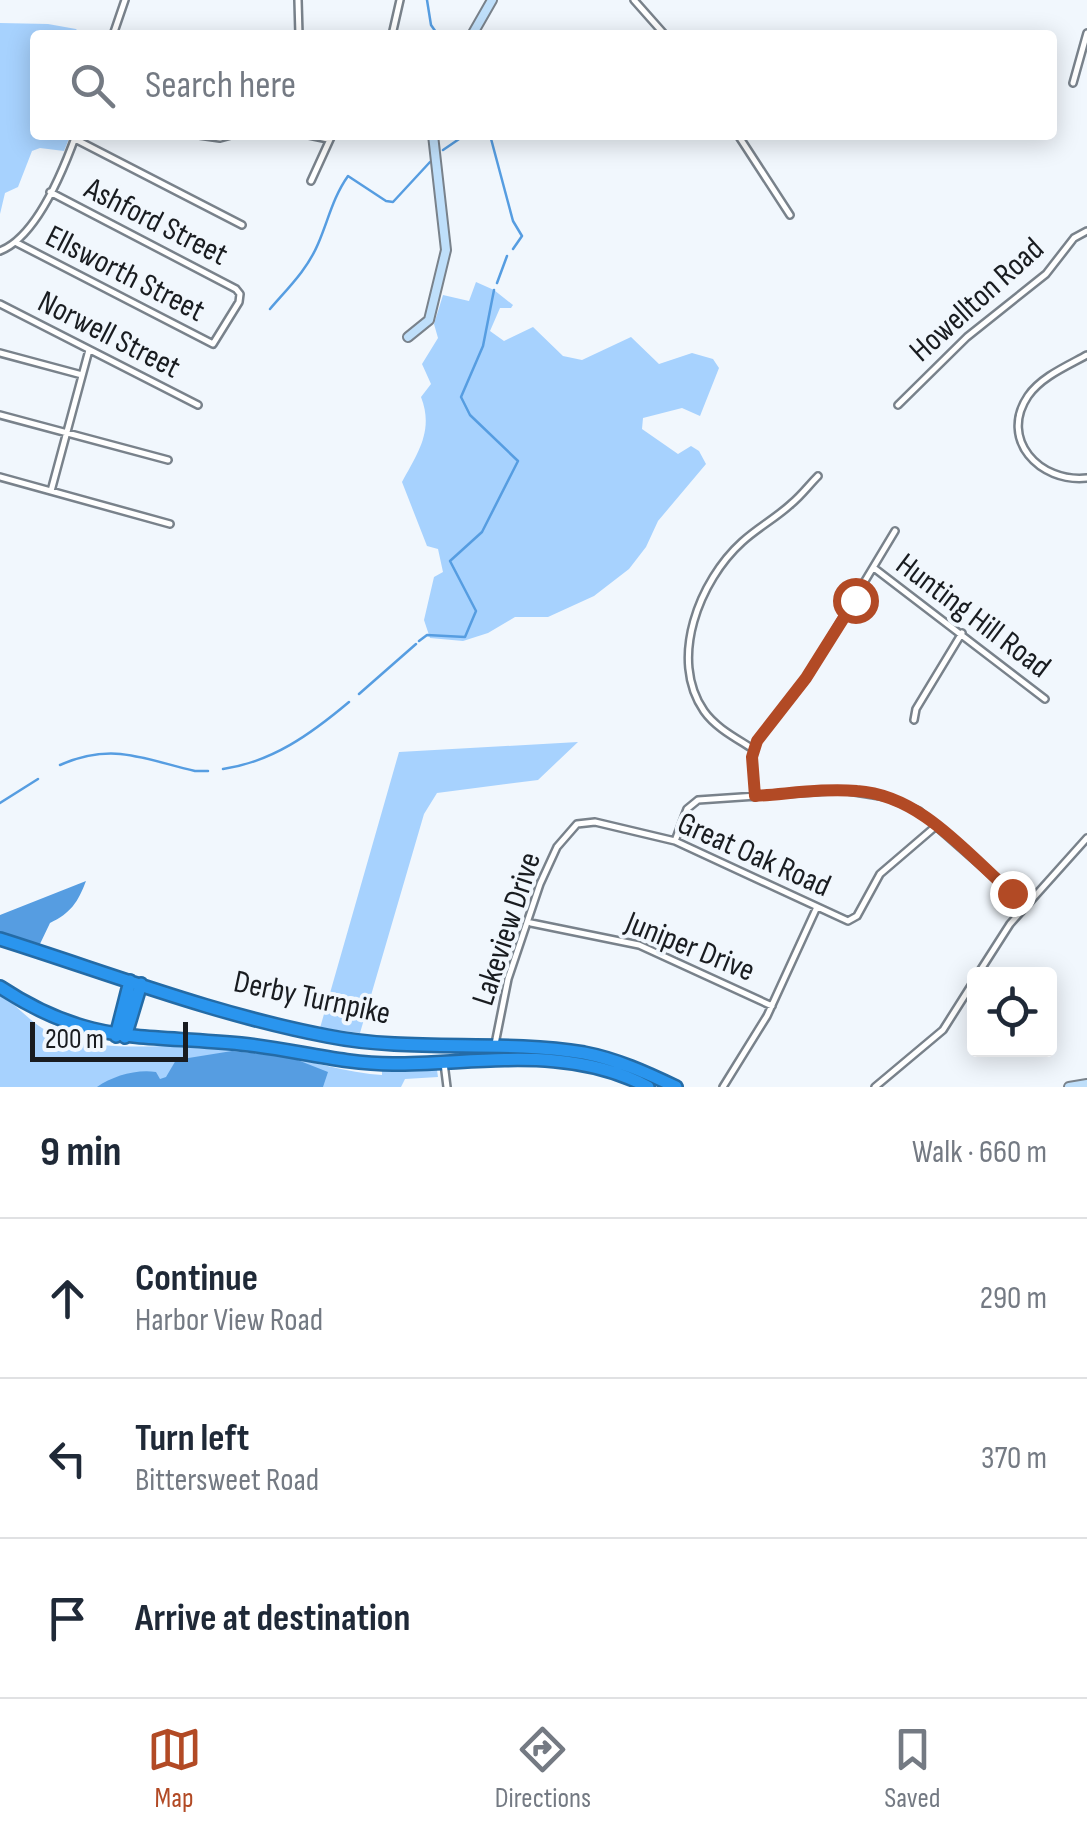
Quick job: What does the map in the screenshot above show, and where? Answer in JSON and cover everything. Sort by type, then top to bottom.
[{"type":"highway","name":"Derby Turnpike","points":[[0,939],[259,1020],[330,1037],[388,1044],[587,1054],[676,1087]]},
{"type":"highway","points":[[120,1036],[136,982]]},
{"type":"highway","name":"Derby Turnpike","points":[[0,988],[49,1016],[91,1032],[242,1044],[346,1061],[556,1060],[602,1068],[648,1087]]},
{"type":"street","points":[[115,30],[125,0]]},
{"type":"street","points":[[298,0],[299,30]]},
{"type":"street","points":[[393,30],[400,0]]},
{"type":"street","points":[[475,30],[492,0]]},
{"type":"street","points":[[634,0],[661,30]]},
{"type":"street","points":[[1073,83],[1087,33]]},
{"type":"street","points":[[0,251],[17,243],[50,192],[74,140]]},
{"type":"street","points":[[81,140],[242,225]]},
{"type":"street","points":[[311,181],[329,140]]},
{"type":"street","points":[[408,337],[430,320],[447,240],[434,140]]},
{"type":"street","points":[[741,140],[790,215]]},
{"type":"street","name":"Ashford Street","points":[[50,192],[236,289],[240,294],[213,344]]},
{"type":"street","name":"Howellton Road","points":[[898,405],[967,336],[1046,274],[1074,238],[1087,230]]},
{"type":"street","name":"Ellsworth Street","points":[[17,243],[213,344]]},
{"type":"street","name":"Norwell Street","points":[[0,304],[198,405]]},
{"type":"street","points":[[52,490],[89,350]]},
{"type":"street","points":[[0,353],[82,376]]},
{"type":"street","points":[[1087,355],[1030,392],[1020,426],[1023,446],[1042,469],[1062,478],[1087,478]]},
{"type":"street","points":[[0,415],[168,460]]},
{"type":"street","points":[[753,749],[718,727],[695,694],[690,647],[695,615],[716,572],[741,542],[793,503],[818,476]]},
{"type":"street","points":[[0,477],[170,524]]},
{"type":"street","points":[[755,796],[753,749],[806,678],[895,531]]},
{"type":"street","name":"Hunting Hill Road","points":[[874,568],[1046,699]]},
{"type":"street","points":[[914,720],[916,709],[962,633]]},
{"type":"street","points":[[675,842],[685,813],[694,801],[867,792],[910,806],[1026,905]]},
{"type":"street","name":"Great Oak Road","points":[[571,828],[595,822],[675,842],[844,920],[854,919],[877,878],[936,826]]},
{"type":"street","name":"Lakeview Drive","points":[[495,1047],[508,979],[540,884],[552,856],[571,828]]},
{"type":"street","points":[[982,967],[1026,905],[1087,838]]},
{"type":"street","points":[[723,1087],[772,1006],[817,907]]},
{"type":"street","name":"Juniper Drive","points":[[530,922],[639,945],[772,1006]]},
{"type":"street","points":[[875,1087],[942,1030],[967,992]]},
{"type":"street","points":[[444,1063],[447,1087]]},
{"type":"street","points":[[1069,1087],[1087,1084]]},
{"type":"shaded area","points":[[0,23],[76,29],[30,30],[30,140],[68,140],[64,151],[32,151],[18,187],[5,193],[0,214]]},
{"type":"shaded area","points":[[476,282],[513,305],[500,308],[490,331],[504,341],[533,327],[563,356],[582,360],[631,337],[659,364],[692,353],[713,359],[719,368],[700,416],[682,408],[643,418],[642,429],[678,454],[691,446],[706,464],[658,521],[646,547],[629,569],[594,596],[548,617],[515,617],[488,633],[463,641],[430,638],[424,620],[434,577],[443,572],[438,549],[427,546],[402,482],[425,431],[421,397],[431,384],[422,364],[438,338],[434,324],[443,295],[469,301]]},
{"type":"shaded area","points":[[578,742],[538,780],[437,793],[424,814],[360,1033],[320,1028],[399,752]]},
{"type":"shaded area","points":[[86,881],[73,906],[50,923],[39,946],[0,934],[0,915]]},
{"type":"shaded area","points":[[0,993],[40,1027],[74,1041],[115,1046],[237,1048],[370,1074],[382,1075],[382,1070],[437,1070],[438,1077],[405,1079],[401,1087],[0,1087]]},
{"type":"shaded area","points":[[232,1051],[290,1057],[328,1072],[323,1087],[97,1087],[117,1077],[141,1072],[156,1072],[160,1079],[166,1077],[176,1060]]},
{"type":"waterway","points":[[427,0],[434,30]]},
{"type":"waterway","points":[[443,150],[458,140]]},
{"type":"waterway","points":[[491,140],[513,221],[522,236],[513,249]]},
{"type":"waterway","points":[[270,309],[308,262],[348,176],[393,202],[430,162]]},
{"type":"waterway","points":[[497,283],[507,256]]},
{"type":"waterway","points":[[419,641],[427,635],[465,637],[476,611],[450,561],[482,532],[518,461],[470,415],[461,397],[483,346],[494,290]]},
{"type":"waterway","points":[[359,694],[416,644]]},
{"type":"waterway","points":[[223,769],[258,760],[290,745],[349,702]]},
{"type":"waterway","points":[[60,765],[112,754],[208,771]]},
{"type":"waterway","points":[[0,803],[38,779]]},
{"type":"route","points":[[855,600],[806,678],[757,741],[752,757],[755,796],[857,790],[896,800],[919,812],[1012,893]]}]
